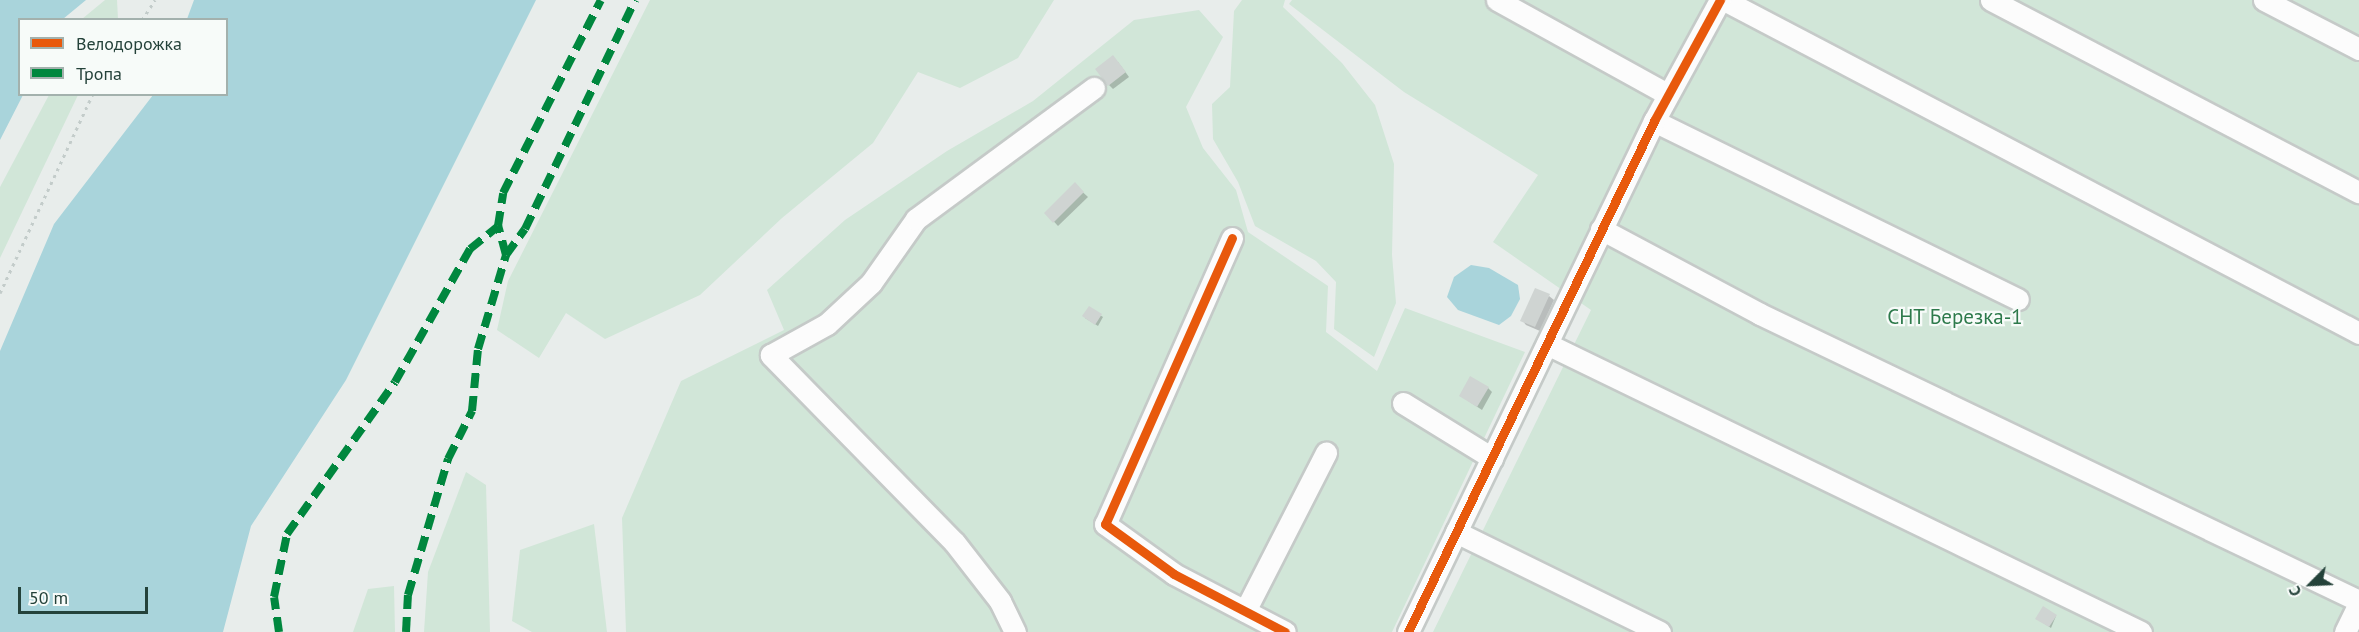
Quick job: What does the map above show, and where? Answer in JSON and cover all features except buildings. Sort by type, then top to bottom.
[{"type":"street","points":[[1497,0],[1667,94]]},
{"type":"street","points":[[1408,632],[1667,94],[1722,0],[2359,333]]},
{"type":"street","points":[[1991,0],[2359,192]]},
{"type":"street","points":[[2264,0],[2359,49]]},
{"type":"street","points":[[1015,632],[1000,601],[954,542],[771,355],[827,324],[871,283],[916,219],[1094,88]]},
{"type":"street","points":[[1654,121],[2018,299]]},
{"type":"street","points":[[1601,229],[1760,314],[2359,602],[2345,632]]},
{"type":"street","points":[[1232,238],[1104,524],[1174,573],[1285,632]]},
{"type":"street","points":[[1547,344],[2141,632]]},
{"type":"street","points":[[1403,403],[1492,458]]},
{"type":"street","points":[[1245,611],[1326,453]]},
{"type":"street","points":[[1456,532],[1660,632]]},
{"type":"path","points":[[143,18],[155,0]]},
{"type":"path","points":[[0,293],[92,96]]},
{"type":"green space","points":[[105,0],[117,0],[118,18],[83,18]]},
{"type":"green space","points":[[650,0],[1054,0],[1018,58],[960,88],[918,72],[873,143],[782,218],[700,295],[605,339],[566,313],[539,358],[497,330],[508,281]]},
{"type":"green space","points":[[1242,0],[1285,0],[1283,7],[1342,63],[1375,105],[1394,164],[1392,255],[1396,303],[1374,357],[1334,329],[1336,282],[1316,261],[1255,226],[1238,182],[1213,139],[1212,104],[1230,87],[1234,11]]},
{"type":"green space","name":"СНТ Березка-1","points":[[1292,0],[2359,0],[2359,632],[1433,632],[1591,310],[1493,242],[1538,175],[1404,92],[1289,4]]},
{"type":"green space","points":[[1199,10],[1223,37],[1186,107],[1203,148],[1236,190],[1248,232],[1328,286],[1326,332],[1377,371],[1405,308],[1525,352],[1392,632],[626,632],[622,518],[681,381],[784,330],[767,290],[845,220],[947,151],[1033,101],[1134,20]]},
{"type":"green space","points":[[48,96],[78,96],[0,258],[0,187]]},
{"type":"green space","points":[[466,472],[486,485],[490,632],[424,632],[428,572]]},
{"type":"green space","points":[[594,524],[607,632],[532,632],[512,621],[520,550]]},
{"type":"green space","points":[[394,586],[395,632],[353,632],[368,589]]},
{"type":"water","points":[[0,0],[86,0],[64,18],[18,18],[18,96],[22,96],[0,140]]},
{"type":"water","points":[[194,0],[536,0],[346,380],[251,526],[223,632],[0,632],[0,351],[54,224],[152,96],[228,96],[228,18],[187,18]]},
{"type":"water","points":[[1471,265],[1489,268],[1518,285],[1520,299],[1511,316],[1499,325],[1458,310],[1447,297],[1454,277]]},
{"type":"marked path","points":[[406,632],[408,595],[448,459],[472,411],[478,349],[506,255],[498,226],[503,193],[601,0]]},
{"type":"marked path","points":[[506,255],[525,229],[635,0]]},
{"type":"marked path","points":[[279,632],[274,597],[287,534],[395,382],[470,249],[498,226]]},
{"type":"cycle path","points":[[1408,632],[1654,121],[1720,0]]},
{"type":"cycle path","points":[[1232,238],[1105,524],[1174,574],[1285,632]]}]
